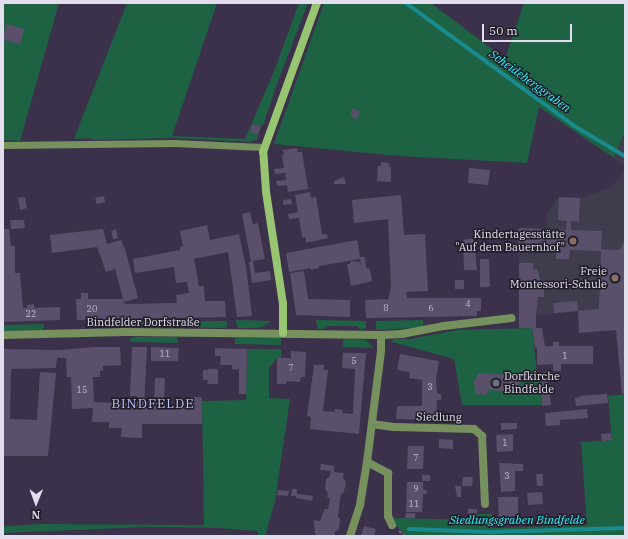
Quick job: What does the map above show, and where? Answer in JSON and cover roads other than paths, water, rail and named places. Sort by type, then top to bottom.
[{"type":"street","points":[[283,333],[283,304],[266,191],[264,150],[317,3]]},
{"type":"street","name":"Bindfelder Dorfstraße","points":[[3,335],[126,332],[381,335],[402,334],[444,326],[512,318]]},
{"type":"street","points":[[350,536],[360,505],[367,462],[381,351],[381,335]]},
{"type":"street","name":"Siedlung","points":[[372,424],[394,427],[474,429],[482,436],[485,504]]},
{"type":"street","points":[[367,462],[388,473],[388,516],[392,525]]},
{"type":"lane","points":[[3,145],[175,143],[264,150]]},
{"type":"waterway","name":"Scheideberggraben","points":[[406,3],[573,125],[625,156]]},
{"type":"waterway","name":"Siedlungsgraben Bindfelde","points":[[409,529],[489,532],[625,528]]},
{"type":"place","name":"Kindertagesstätte \"Auf dem Bauernhof\"","points":[[573,241]]},
{"type":"place","name":"Freie Montessori-Schule","points":[[615,278]]},
{"type":"place","name":"Dorfkirche Bindfelde","points":[[496,383]]},
{"type":"district","name":"BINDFELDE","points":[[153,404]]}]
